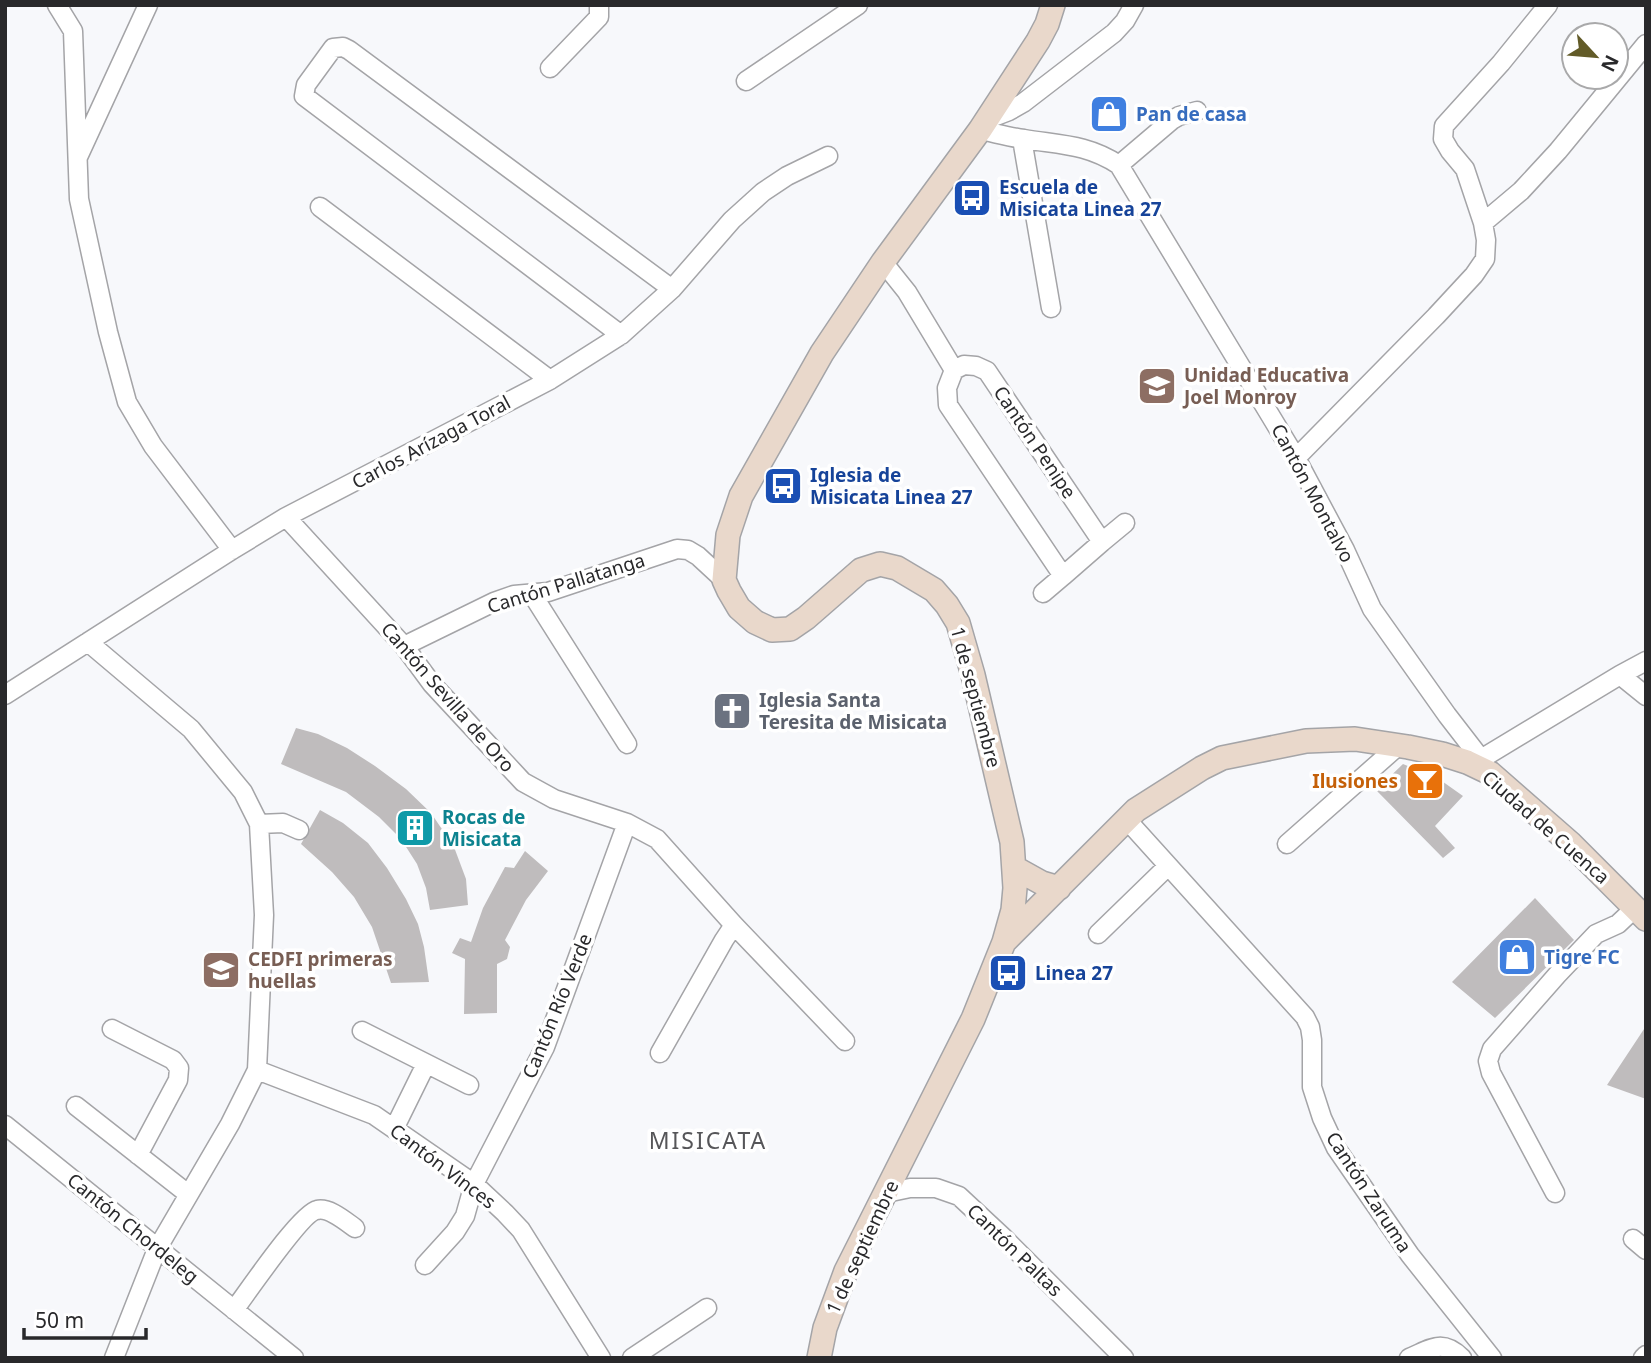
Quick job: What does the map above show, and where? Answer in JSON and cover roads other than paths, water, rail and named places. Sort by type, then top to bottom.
[{"type":"street","points":[[57,5],[73,31],[79,199],[107,332],[127,402],[153,446],[232,550]]},
{"type":"street","points":[[77,160],[148,5]]},
{"type":"street","points":[[550,68],[600,17],[599,5]]},
{"type":"street","points":[[746,81],[858,5]]},
{"type":"street","points":[[724,580],[728,535],[741,496],[822,353],[883,262],[984,125],[1038,41],[1053,5]]},
{"type":"street","points":[[984,125],[1023,103],[1114,33],[1134,5]]},
{"type":"street","points":[[1296,458],[1474,275],[1485,259],[1483,223],[1471,184],[1465,169],[1443,139],[1444,126],[1501,63],[1548,5]]},
{"type":"street","points":[[1483,223],[1521,191],[1559,151],[1646,44]]},
{"type":"street","points":[[621,335],[304,96],[306,85],[333,48],[343,47],[349,50],[672,289]]},
{"type":"street","points":[[984,125],[1021,139],[1077,147],[1102,154],[1119,166],[1172,120],[1197,111]]},
{"type":"street","points":[[1021,139],[1051,308]]},
{"type":"street","name":"Carlos Arízaga Toral","points":[[5,695],[286,517],[550,380],[621,335],[672,289],[732,220],[763,191],[828,156]]},
{"type":"street","name":"Cantón Montalvo","points":[[1119,166],[1296,458],[1345,550],[1372,608],[1485,766]]},
{"type":"street","points":[[320,207],[550,380]]},
{"type":"street","points":[[883,262],[907,292],[954,370],[947,388],[948,405],[1063,576]]},
{"type":"street","name":"Cantón Penipe","points":[[954,370],[964,365],[987,371],[1102,542]]},
{"type":"street","name":"Cantón Sevilla de Oro","points":[[286,517],[404,646],[432,684],[523,782],[554,799],[626,823],[657,839],[734,925],[845,1041]]},
{"type":"street","points":[[1043,593],[1125,523]]},
{"type":"street","name":"Cantón Pallatanga","points":[[404,646],[494,602],[514,595],[548,592],[677,549],[688,550],[698,556],[724,580]]},
{"type":"street","name":"1 de septiembre","points":[[724,580],[739,608],[755,622],[772,630],[790,629],[861,570],[880,564],[897,568],[934,590],[947,604],[958,623],[1012,842],[1013,910],[1004,942],[973,1019],[846,1271],[825,1328],[819,1358]]},
{"type":"street","points":[[531,594],[627,744]]},
{"type":"street","points":[[88,642],[191,729],[243,792],[259,824],[264,915],[257,1070],[230,1124],[157,1249],[114,1358]]},
{"type":"street","points":[[1485,766],[1646,661]]},
{"type":"street","points":[[1624,673],[1646,684]]},
{"type":"street","points":[[1624,673],[1646,696]]},
{"type":"street","name":"Ciudad de Cuenca","points":[[1004,942],[1136,810],[1222,758],[1306,741],[1354,739],[1442,754],[1485,766],[1570,843],[1640,914]]},
{"type":"street","points":[[1287,844],[1398,746]]},
{"type":"street","name":"Cantón Zaruma","points":[[1127,820],[1305,1017],[1312,1040],[1312,1087],[1336,1148],[1410,1255],[1492,1358]]},
{"type":"street","points":[[259,824],[284,823],[299,830]]},
{"type":"street","name":"Cantón Río Verde","points":[[425,1265],[455,1232],[465,1216],[474,1184],[545,1047],[626,823]]},
{"type":"street","points":[[1098,934],[1168,866]]},
{"type":"street","points":[[1014,868],[1042,883],[1059,888]]},
{"type":"street","points":[[1555,1193],[1488,1061],[1492,1049],[1596,934],[1640,914]]},
{"type":"street","points":[[660,1053],[734,925]]},
{"type":"street","points":[[112,1029],[173,1060],[179,1068],[178,1080],[138,1155]]},
{"type":"street","points":[[362,1031],[469,1086]]},
{"type":"street","points":[[394,1129],[426,1064]]},
{"type":"street","name":"Cantón Vinces","points":[[257,1070],[374,1115],[474,1184],[521,1230],[601,1358]]},
{"type":"street","points":[[76,1106],[188,1194]]},
{"type":"street","name":"Cantón Chordeleg","points":[[5,1125],[294,1358]]},
{"type":"street","name":"Cantón Paltas","points":[[886,1193],[910,1188],[936,1188],[959,1196],[1124,1358]]},
{"type":"street","points":[[234,1310],[311,1212],[327,1210],[355,1228]]},
{"type":"street","points":[[632,1358],[707,1308]]},
{"type":"street","points":[[1409,1358],[1438,1346],[1446,1346],[1462,1358]]},
{"type":"place","name":"Pan de casa","points":[[1109,114]]},
{"type":"place","name":"Escuela de Misicata Linea 27","points":[[972,198]]},
{"type":"place","name":"Unidad Educativa Joel Monroy","points":[[1157,386]]},
{"type":"place","name":"Iglesia de Misicata Linea 27","points":[[783,486]]},
{"type":"place","name":"Iglesia Santa Teresita de Misicata","points":[[732,711]]},
{"type":"place","name":"Ilusiones","points":[[1425,781]]},
{"type":"place","name":"Rocas de Misicata","points":[[415,828]]},
{"type":"place","name":"Tigre FC","points":[[1517,957]]},
{"type":"place","name":"CEDFI primeras huellas","points":[[221,970]]},
{"type":"place","name":"Linea 27","points":[[1008,973]]},
{"type":"district","name":"MISICATA","points":[[708,1140]]}]
